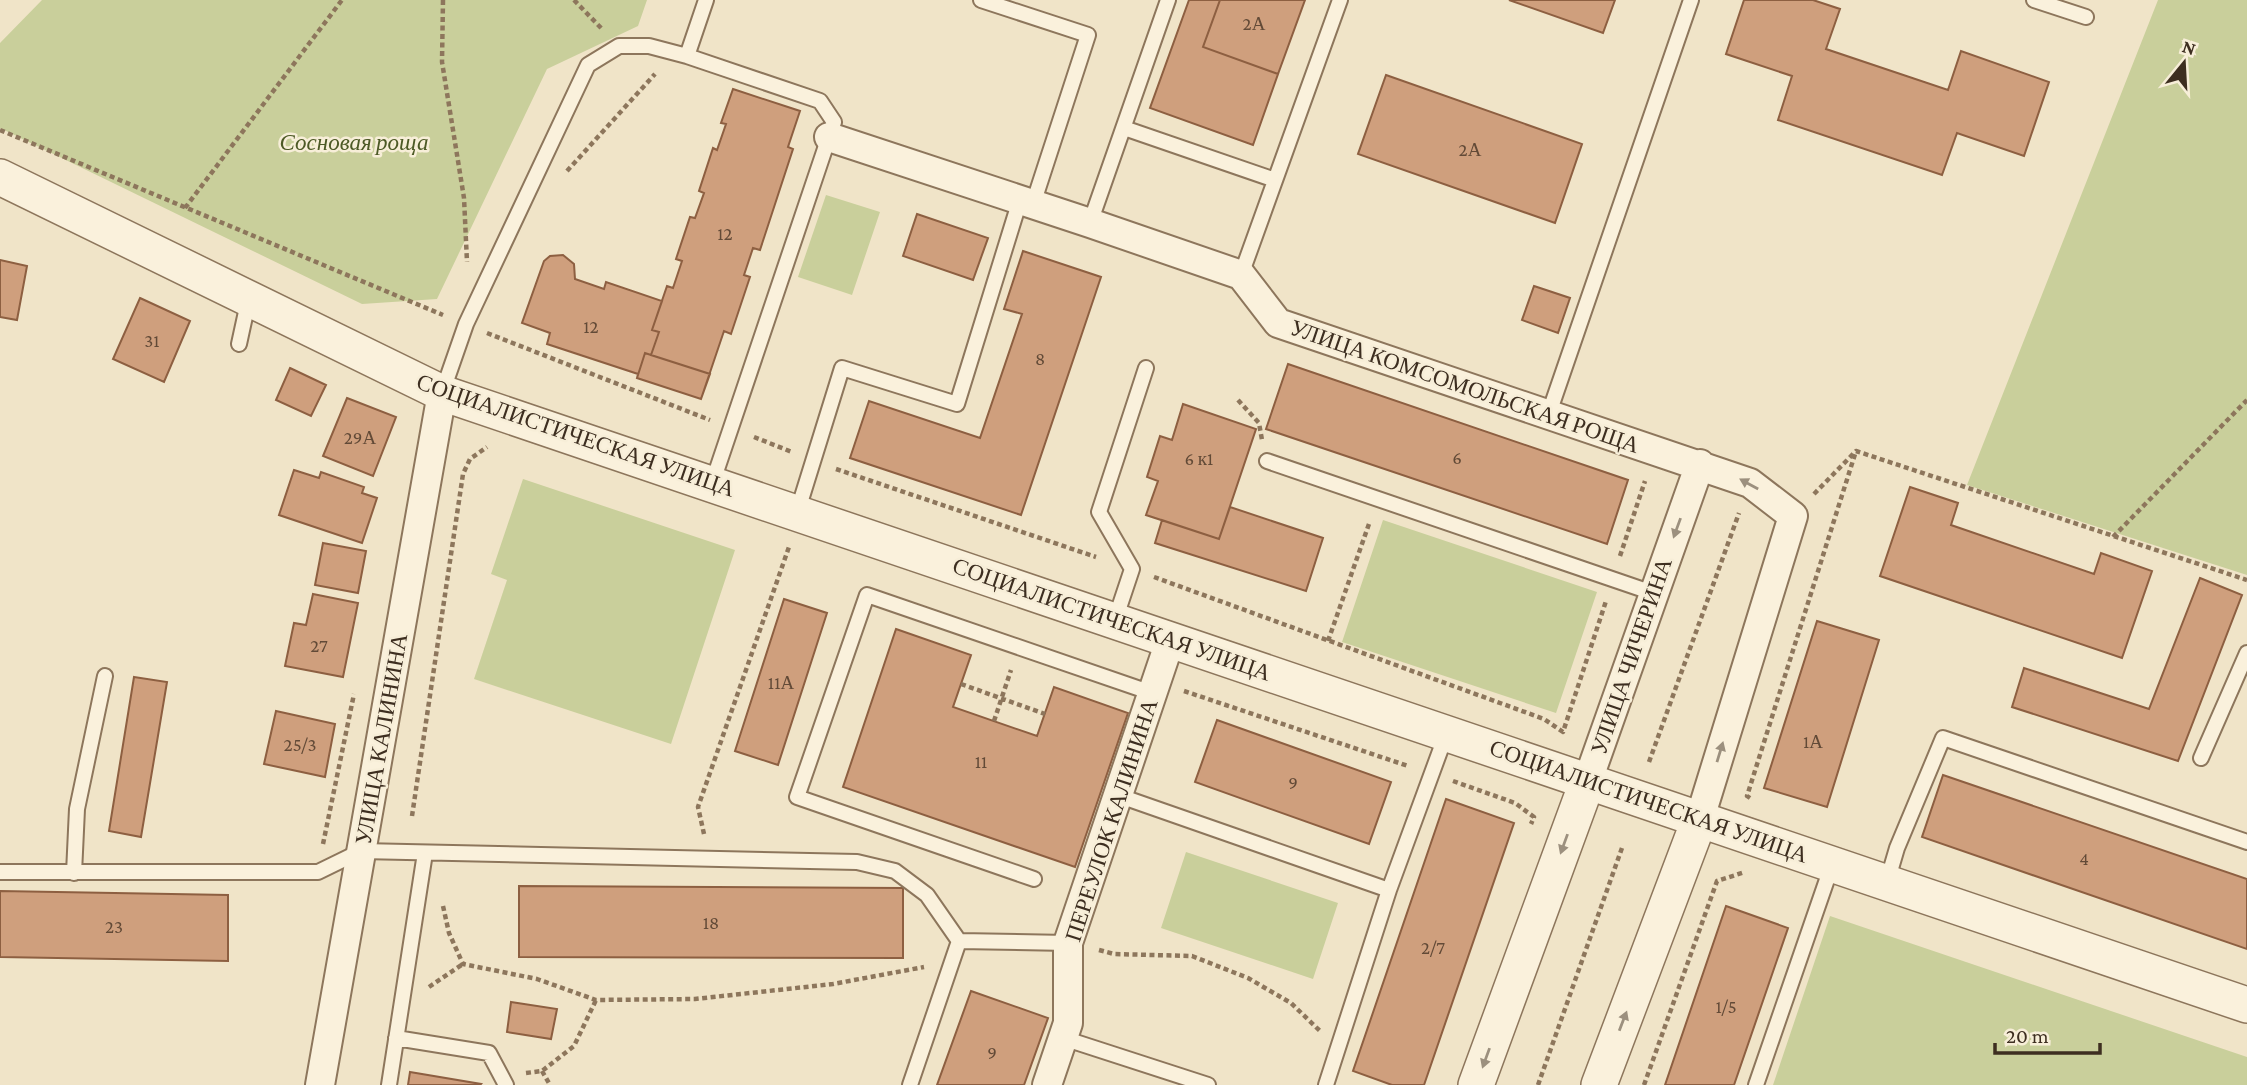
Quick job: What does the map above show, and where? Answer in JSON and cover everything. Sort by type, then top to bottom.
[{"type":"street","points":[[829,137],[1241,275]]},
{"type":"street","name":"СОЦИАЛИСТИЧЕСКАЯ УЛИЦА","points":[[0,177],[442,393],[712,484],[795,526],[1171,638],[2247,1005]]},
{"type":"street","name":"УЛИЦА КОМСОМОЛЬСКАЯ РОЩА","points":[[1241,275],[1278,323],[1548,416],[1700,464],[1750,483],[1793,516]]},
{"type":"street","name":"УЛИЦА КАЛИНИНА","points":[[320,1085],[442,393]]},
{"type":"street","name":"УЛИЦА ЧИЧЕРИНА","points":[[1476,1085],[1700,464]]},
{"type":"street","points":[[1599,1085],[1700,818],[1793,516]]},
{"type":"street","name":"ПЕРЕУЛОК КАЛИНИНА","points":[[1047,1085],[1068,1023],[1068,943],[1171,638]]},
{"type":"lane","points":[[680,55],[706,0]]},
{"type":"lane","points":[[795,526],[842,368],[957,404],[1026,202],[1088,35],[981,0]]},
{"type":"lane","points":[[1090,223],[1168,0]]},
{"type":"lane","points":[[1241,275],[1340,0]]},
{"type":"lane","points":[[1548,416],[1691,0]]},
{"type":"lane","points":[[2034,0],[2086,17]]},
{"type":"lane","points":[[442,393],[466,324],[588,65],[620,46],[649,46],[820,101],[834,122],[712,484]]},
{"type":"lane","points":[[1124,128],[1275,180]]},
{"type":"lane","points":[[239,344],[249,298]]},
{"type":"lane","points":[[1115,620],[1132,569],[1099,512],[1146,368]]},
{"type":"lane","points":[[1267,461],[1653,593]]},
{"type":"lane","points":[[1034,879],[797,797],[867,595],[1152,693]]},
{"type":"lane","points":[[2201,758],[2247,653]]},
{"type":"lane","points":[[74,873],[77,809],[105,676]]},
{"type":"lane","points":[[1326,1085],[1390,890],[1447,732]]},
{"type":"lane","points":[[1887,881],[1897,848],[1943,738],[2247,842]]},
{"type":"lane","points":[[1117,795],[1390,890]]},
{"type":"lane","points":[[0,872],[318,872],[361,851],[857,862],[895,871],[927,895],[959,941]]},
{"type":"lane","points":[[388,1085],[425,853]]},
{"type":"lane","points":[[1756,1085],[1832,863]]},
{"type":"lane","points":[[959,941],[1068,943]]},
{"type":"lane","points":[[910,1085],[959,941]]},
{"type":"lane","points":[[396,1038],[489,1053],[504,1080]]},
{"type":"lane","points":[[1063,1038],[1208,1085]]},
{"type":"path","points":[[185,208],[342,0]]},
{"type":"path","points":[[443,0],[442,61],[464,198],[467,265]]},
{"type":"path","points":[[575,0],[620,46]]},
{"type":"path","points":[[563,176],[680,55]]},
{"type":"path","points":[[0,130],[466,324],[813,461],[1132,569],[1544,719],[1563,732],[1649,470]]},
{"type":"path","points":[[1238,400],[1259,423],[1267,461]]},
{"type":"path","points":[[2113,537],[2247,400]]},
{"type":"path","points":[[1832,529],[1793,516],[1856,451],[2247,580]]},
{"type":"path","points":[[412,816],[463,474]]},
{"type":"path","points":[[1649,762],[1750,483]]},
{"type":"path","points":[[1328,641],[1377,500]]},
{"type":"path","points":[[706,858],[705,838],[698,807],[795,526]]},
{"type":"path","points":[[961,684],[1045,714]]},
{"type":"path","points":[[1538,1085],[1623,845]]},
{"type":"path","points":[[442,853],[439,888],[449,933],[463,964]]},
{"type":"path","points":[[1644,1085],[1717,881],[1753,870]]},
{"type":"path","points":[[1068,943],[1114,954],[1192,956],[1248,978],[1291,1003],[1338,1048]]},
{"type":"path","points":[[403,995],[432,985],[463,964],[537,979],[596,999],[695,999],[834,984],[952,963]]},
{"type":"path","points":[[504,1080],[542,1070],[574,1046],[596,999]]},
{"type":"path","points":[[542,1070],[550,1085]]},
{"type":"green space","name":"Сосновая роща","points":[[42,0],[647,0],[638,26],[547,69],[437,299],[362,304],[0,128],[0,43]]},
{"type":"green space","points":[[2158,0],[2247,0],[2247,575],[1967,485]]},
{"type":"green space","points":[[826,195],[880,212],[852,295],[798,277]]},
{"type":"green space","points":[[523,479],[735,550],[671,744],[474,679],[507,580],[491,574]]},
{"type":"green space","points":[[1383,520],[1597,592],[1556,713],[1342,642]]},
{"type":"green space","points":[[1186,852],[1338,903],[1313,979],[1161,928]]},
{"type":"green space","points":[[1830,916],[2247,1057],[2247,1085],[1773,1085]]},
{"type":"building","points":[[1189,0],[1220,0],[1203,47],[1278,74],[1253,145],[1150,108]]},
{"type":"building","points":[[1220,0],[1305,0],[1278,74],[1203,47]]},
{"type":"building","points":[[1509,0],[1615,0],[1603,33]]},
{"type":"building","points":[[1744,0],[1813,0],[1840,9],[1826,49],[1948,90],[1961,51],[2049,82],[2024,156],[1957,133],[1942,175],[1778,120],[1792,76],[1726,54]]},
{"type":"building","points":[[1386,75],[1582,144],[1555,223],[1358,154]]},
{"type":"building","points":[[733,89],[800,111],[788,147],[793,149],[760,250],[753,248],[744,275],[750,277],[731,334],[724,331],[701,399],[637,378],[645,353],[651,355],[659,332],[652,330],[667,286],[673,288],[682,261],[676,259],[690,217],[695,218],[704,193],[699,191],[713,148],[717,150],[726,124],[721,123]]},
{"type":"building","points":[[917,214],[988,238],[973,280],[903,256]]},
{"type":"building","points":[[1023,251],[1101,277],[1021,515],[850,458],[869,401],[980,438],[1022,314],[1004,309]]},
{"type":"building","points":[[563,255],[574,264],[575,279],[604,289],[606,282],[662,301],[652,330],[659,332],[651,355],[710,374],[701,399],[637,378],[638,374],[547,344],[550,333],[522,323],[544,261],[550,256]]},
{"type":"building","points":[[0,260],[27,266],[17,320],[0,317]]},
{"type":"building","points":[[1534,286],[1570,298],[1558,333],[1522,320]]},
{"type":"building","points":[[140,298],[190,321],[164,382],[113,359]]},
{"type":"building","points":[[1288,364],[1628,480],[1607,544],[1266,429]]},
{"type":"building","points":[[290,368],[326,385],[311,416],[276,400]]},
{"type":"building","points":[[347,398],[396,417],[373,476],[323,456]]},
{"type":"building","points":[[1183,404],[1256,429],[1219,539],[1146,515],[1158,481],[1147,477],[1160,436],[1172,440]]},
{"type":"building","points":[[294,470],[319,478],[321,472],[364,487],[362,493],[377,498],[362,543],[279,515]]},
{"type":"building","points":[[1910,487],[1958,503],[1951,525],[2094,574],[2101,553],[2152,571],[2122,658],[1880,576]]},
{"type":"building","points":[[1230,507],[1323,538],[1306,591],[1155,543],[1162,520],[1219,539]]},
{"type":"building","points":[[323,543],[366,551],[358,593],[315,585]]},
{"type":"building","points":[[2200,578],[2242,595],[2178,761],[2012,707],[2024,668],[2149,709]]},
{"type":"building","points":[[313,594],[358,603],[343,677],[285,666],[294,623],[306,625]]},
{"type":"building","points":[[784,599],[827,613],[778,765],[735,751]]},
{"type":"building","points":[[1817,621],[1879,640],[1827,807],[1764,788]]},
{"type":"building","points":[[896,629],[971,655],[953,707],[1037,736],[1054,687],[1128,713],[1075,867],[843,787]]},
{"type":"building","points":[[134,677],[167,682],[141,837],[109,831]]},
{"type":"building","points":[[276,711],[335,724],[325,777],[264,764]]},
{"type":"building","points":[[1217,720],[1391,782],[1369,844],[1195,782]]},
{"type":"building","points":[[1943,775],[2247,879],[2247,949],[1922,837]]},
{"type":"building","points":[[1446,799],[1514,823],[1424,1085],[1392,1085],[1353,1071]]},
{"type":"building","points":[[519,886],[903,888],[903,958],[519,957]]},
{"type":"building","points":[[0,891],[228,895],[228,961],[0,957]]},
{"type":"building","points":[[1726,906],[1788,928],[1734,1085],[1665,1085]]},
{"type":"building","points":[[971,991],[1048,1018],[1024,1085],[937,1085]]},
{"type":"building","points":[[511,1002],[557,1009],[551,1039],[507,1032]]},
{"type":"building","points":[[410,1072],[481,1084],[408,1085]]}]
